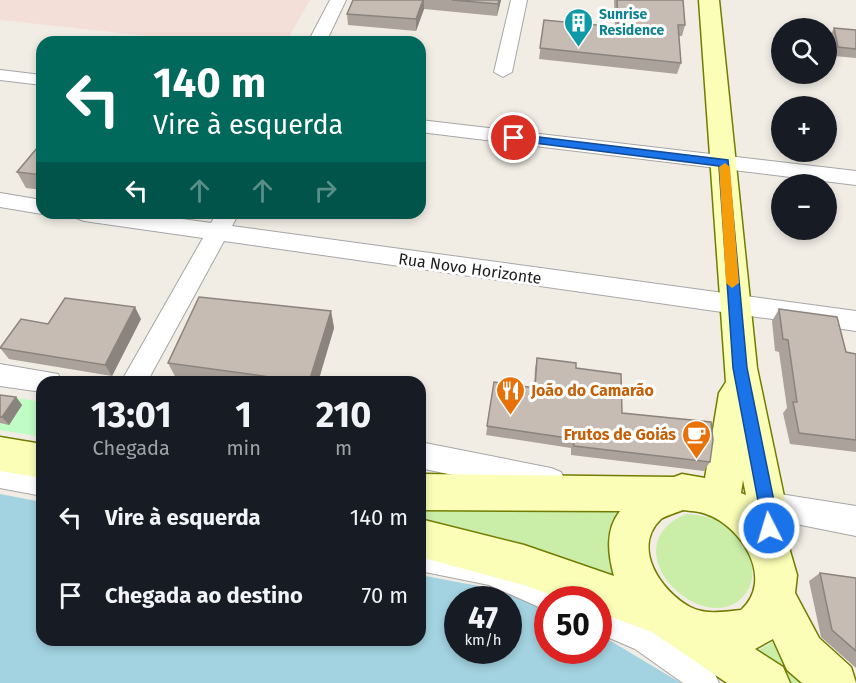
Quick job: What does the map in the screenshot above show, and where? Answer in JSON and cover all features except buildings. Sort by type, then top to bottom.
[{"type":"main road","points":[[426,540],[524,565],[670,620],[706,636],[730,636],[750,630],[766,615],[775,597],[776,574],[770,550],[767,506],[740,368],[709,0]]},
{"type":"main road","points":[[721,501],[740,368]]},
{"type":"main road","points":[[0,454],[36,460]]},
{"type":"main road","points":[[426,492],[613,495],[682,492],[702,494],[721,501],[741,513],[758,530],[770,550]]},
{"type":"main road","points":[[682,492],[661,496],[644,507],[632,524],[627,544],[629,567],[640,591],[670,620],[767,683]]},
{"type":"main road","points":[[775,597],[803,654],[835,683]]},
{"type":"street","points":[[320,36],[338,0]]},
{"type":"street","points":[[503,72],[519,0]]},
{"type":"street","points":[[0,75],[36,80]]},
{"type":"street","points":[[426,127],[856,178]]},
{"type":"street","points":[[0,200],[36,206]]},
{"type":"street","name":"Rua Novo Horizonte","points":[[167,219],[222,223],[734,304],[856,321]]},
{"type":"street","points":[[137,376],[222,223]]},
{"type":"street","points":[[0,375],[36,380]]},
{"type":"street","points":[[426,456],[613,495]]},
{"type":"street","points":[[0,478],[36,485]]},
{"type":"street","points":[[767,506],[856,521]]},
{"type":"street","points":[[426,560],[490,573],[534,592]]},
{"type":"street","points":[[612,626],[644,640],[706,683]]},
{"type":"shaded area","points":[[0,0],[310,0],[289,36],[148,36],[0,20]]},
{"type":"green space","points":[[0,395],[36,401],[36,436],[0,430]]},
{"type":"green space","points":[[426,500],[622,507],[612,527],[609,546],[617,587],[519,544],[426,519]]},
{"type":"green space","points":[[686,514],[704,516],[721,522],[737,535],[749,553],[752,564],[751,584],[746,593],[729,606],[709,607],[689,600],[672,586],[660,568],[656,548],[664,529]]},
{"type":"green space","points":[[781,637],[808,683],[780,683],[757,651]]},
{"type":"water","points":[[0,494],[36,501],[36,646],[426,646],[426,576],[479,586],[444,586],[444,664],[522,664],[522,599],[534,604],[534,664],[612,664],[612,642],[681,683],[0,683]]},
{"type":"slow traffic","points":[[725,167],[732,283]]},
{"type":"place","name":"Sunrise Residence","points":[[578,48]]},
{"type":"place","name":"João do Camarão","points":[[510,416]]},
{"type":"place","name":"Frutos de Goiás","points":[[697,460]]},
{"type":"route","points":[[514,138],[724,163],[740,368],[767,506],[769,528]]}]
